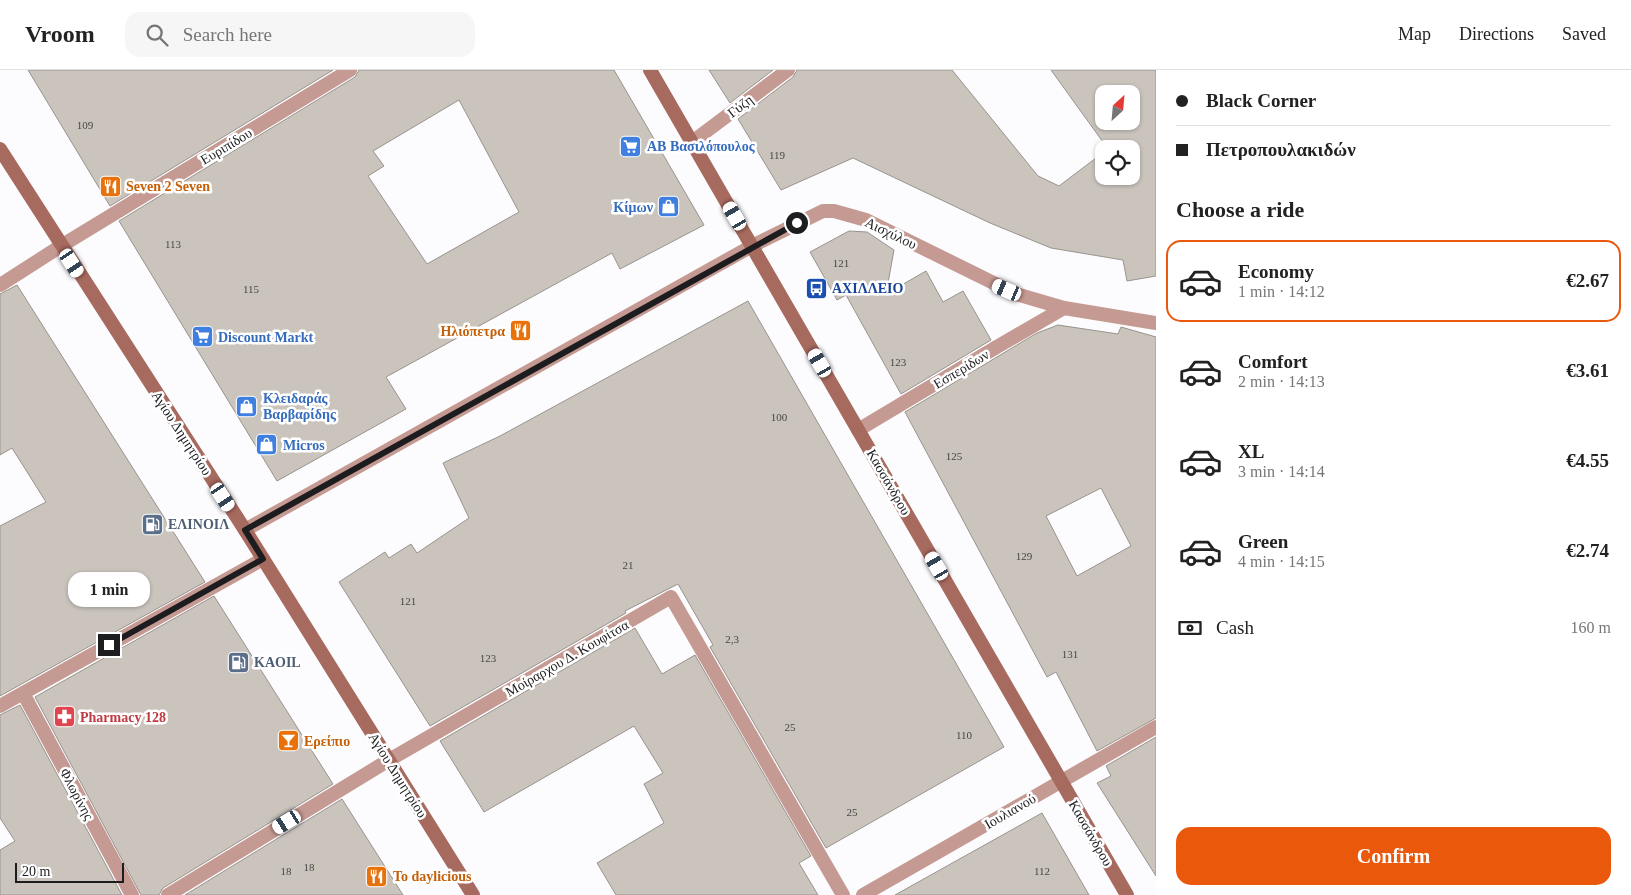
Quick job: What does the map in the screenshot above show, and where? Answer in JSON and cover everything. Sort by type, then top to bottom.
[{"type":"main road","name":"Κασσάνδρου","points":[[650,70],[1127,895]]},
{"type":"main road","name":"Αγίου Δημητρίου","points":[[0,149],[245,530],[473,895]]},
{"type":"street","name":"Ευριπίδου","points":[[0,284],[350,70]]},
{"type":"street","name":"Γύζη","points":[[692,142],[788,70]]},
{"type":"street","name":"Αισχύλου","points":[[245,530],[752,246],[823,211],[866,220],[1010,292],[1064,308],[1156,323]]},
{"type":"street","name":"Εσπερίδων","points":[[858,430],[1064,308]]},
{"type":"street","points":[[0,706],[263,559]]},
{"type":"street","name":"Μοίραρχου Δ. Κουφίτσα","points":[[168,895],[389,760],[671,597],[843,895]]},
{"type":"street","name":"Φλωρίνης","points":[[23,693],[132,895]]},
{"type":"street","name":"Ιουλιανού","points":[[863,895],[1156,727]]},
{"type":"building","points":[[28,70],[333,70],[110,206]]},
{"type":"building","points":[[359,70],[614,70],[704,225],[620,269],[612,253],[386,377],[406,409],[277,481],[119,221],[355,77]],"holes":[[[459,100],[519,212],[427,264],[368,176],[384,166],[373,151]]]},
{"type":"building","points":[[709,70],[773,70],[730,103]]},
{"type":"building","points":[[797,70],[952,70],[1038,176],[1059,186],[1095,159],[1095,185],[1140,185],[1140,140],[1102,140],[1051,70],[1156,70],[1156,276],[1127,281],[1123,260],[1051,248],[990,223],[853,158],[781,190],[738,119],[793,77]]},
{"type":"building","points":[[849,231],[867,232],[894,250],[886,294],[926,271],[943,302],[963,291],[991,340],[901,394],[846,295],[837,300],[810,252]]},
{"type":"building","points":[[17,285],[205,582],[0,696],[0,526],[46,502],[12,448],[0,455],[0,294]]},
{"type":"building","points":[[748,301],[1004,747],[826,848],[710,647],[713,645],[678,584],[625,611],[626,613],[430,726],[339,582],[385,552],[389,558],[411,544],[417,553],[469,518],[443,463],[500,436]]},
{"type":"building","points":[[1058,325],[1118,334],[1121,327],[1156,337],[1156,718],[1097,751],[1056,672],[1047,677],[905,412],[1037,333]],"holes":[[[1101,488],[1131,546],[1077,576],[1046,516]]]},
{"type":"building","points":[[214,596],[333,784],[163,888],[159,895],[141,895],[35,697]]},
{"type":"building","points":[[635,628],[662,674],[695,655],[811,856],[799,863],[818,895],[616,895],[597,863],[664,823],[644,784],[663,773],[634,726],[484,812],[440,741]]},
{"type":"building","points":[[20,705],[122,895],[0,895],[0,850],[15,841],[0,818],[0,715]]},
{"type":"building","points":[[1156,737],[1156,876],[1097,783],[1111,776],[1106,766]]},
{"type":"building","points":[[342,799],[403,895],[185,895]]},
{"type":"building","points":[[1042,813],[1089,895],[895,895]]},
{"type":"place","name":"ΑΒ Βασιλόπουλος","points":[[631,146]]},
{"type":"place","name":"Seven 2 Seven","points":[[110,186]]},
{"type":"place","name":"Κίμων","points":[[669,207]]},
{"type":"place","name":"ΑΧΙΛΛΕΙΟ","points":[[816,288]]},
{"type":"place","name":"Ηλιόπετρα","points":[[521,331]]},
{"type":"place","name":"Discount Markt","points":[[202,337]]},
{"type":"place","name":"Κλειδαράς Βαρβαρίδης","points":[[247,406]]},
{"type":"place","name":"Micros","points":[[267,445]]},
{"type":"place","name":"ΕΛΙΝΟΙΛ","points":[[152,524]]},
{"type":"place","name":"KAOIL","points":[[238,662]]},
{"type":"place","name":"Pharmacy 128","points":[[64,717]]},
{"type":"place","name":"Ερείπιο","points":[[288,741]]},
{"type":"place","name":"To daylicious","points":[[377,876]]},
{"type":"route","points":[[109,645],[263,559],[245,530],[752,246],[797,223]]}]
